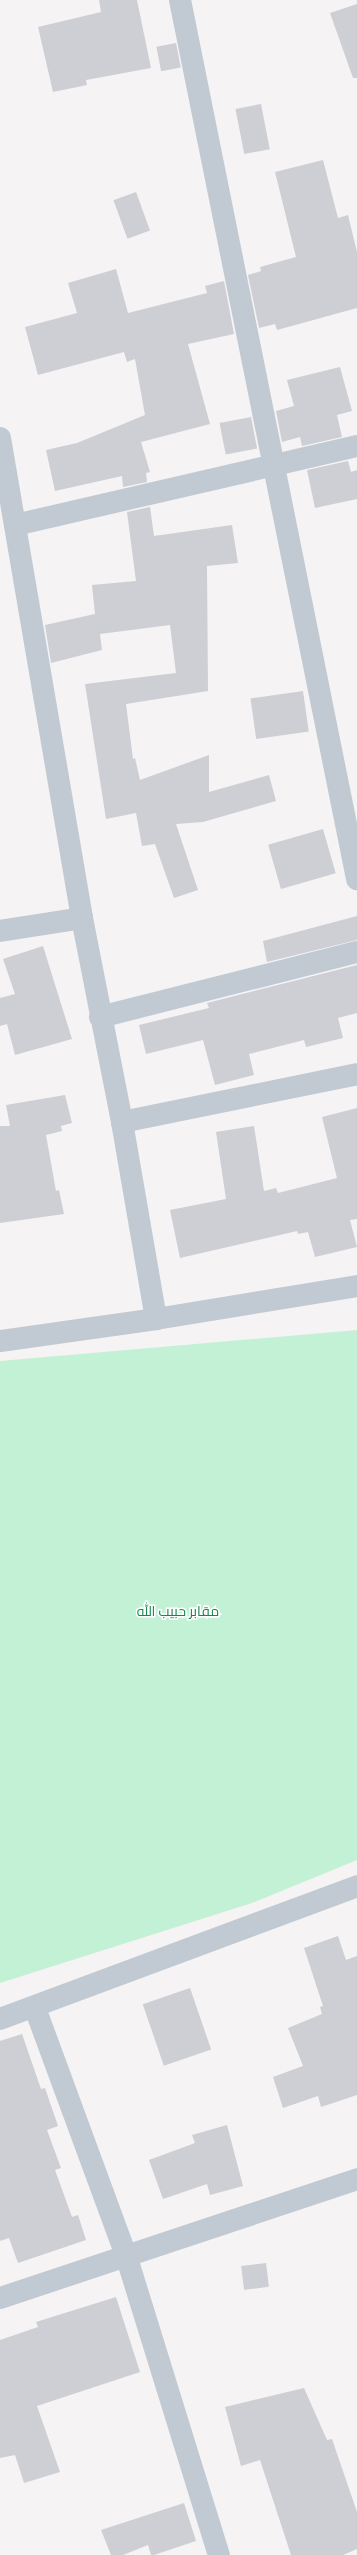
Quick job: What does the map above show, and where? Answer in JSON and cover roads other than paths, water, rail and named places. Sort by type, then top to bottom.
[{"type":"street","points":[[180,0],[275,465],[357,879]]},
{"type":"street","points":[[0,438],[82,918],[100,1017],[122,1122],[156,1319]]},
{"type":"street","points":[[15,525],[357,446]]},
{"type":"street","points":[[0,930],[82,918]]},
{"type":"street","points":[[100,1017],[357,952]]},
{"type":"street","points":[[122,1122],[357,1074]]},
{"type":"street","points":[[0,1341],[156,1319],[357,1286]]},
{"type":"street","points":[[0,2019],[35,2008],[357,1886]]},
{"type":"street","points":[[35,2008],[126,2256],[219,2555]]},
{"type":"street","points":[[0,2298],[126,2256],[356,2184]]},
{"type":"park label","name":"مقابر حبيب الله","points":[[178,1611]]}]
